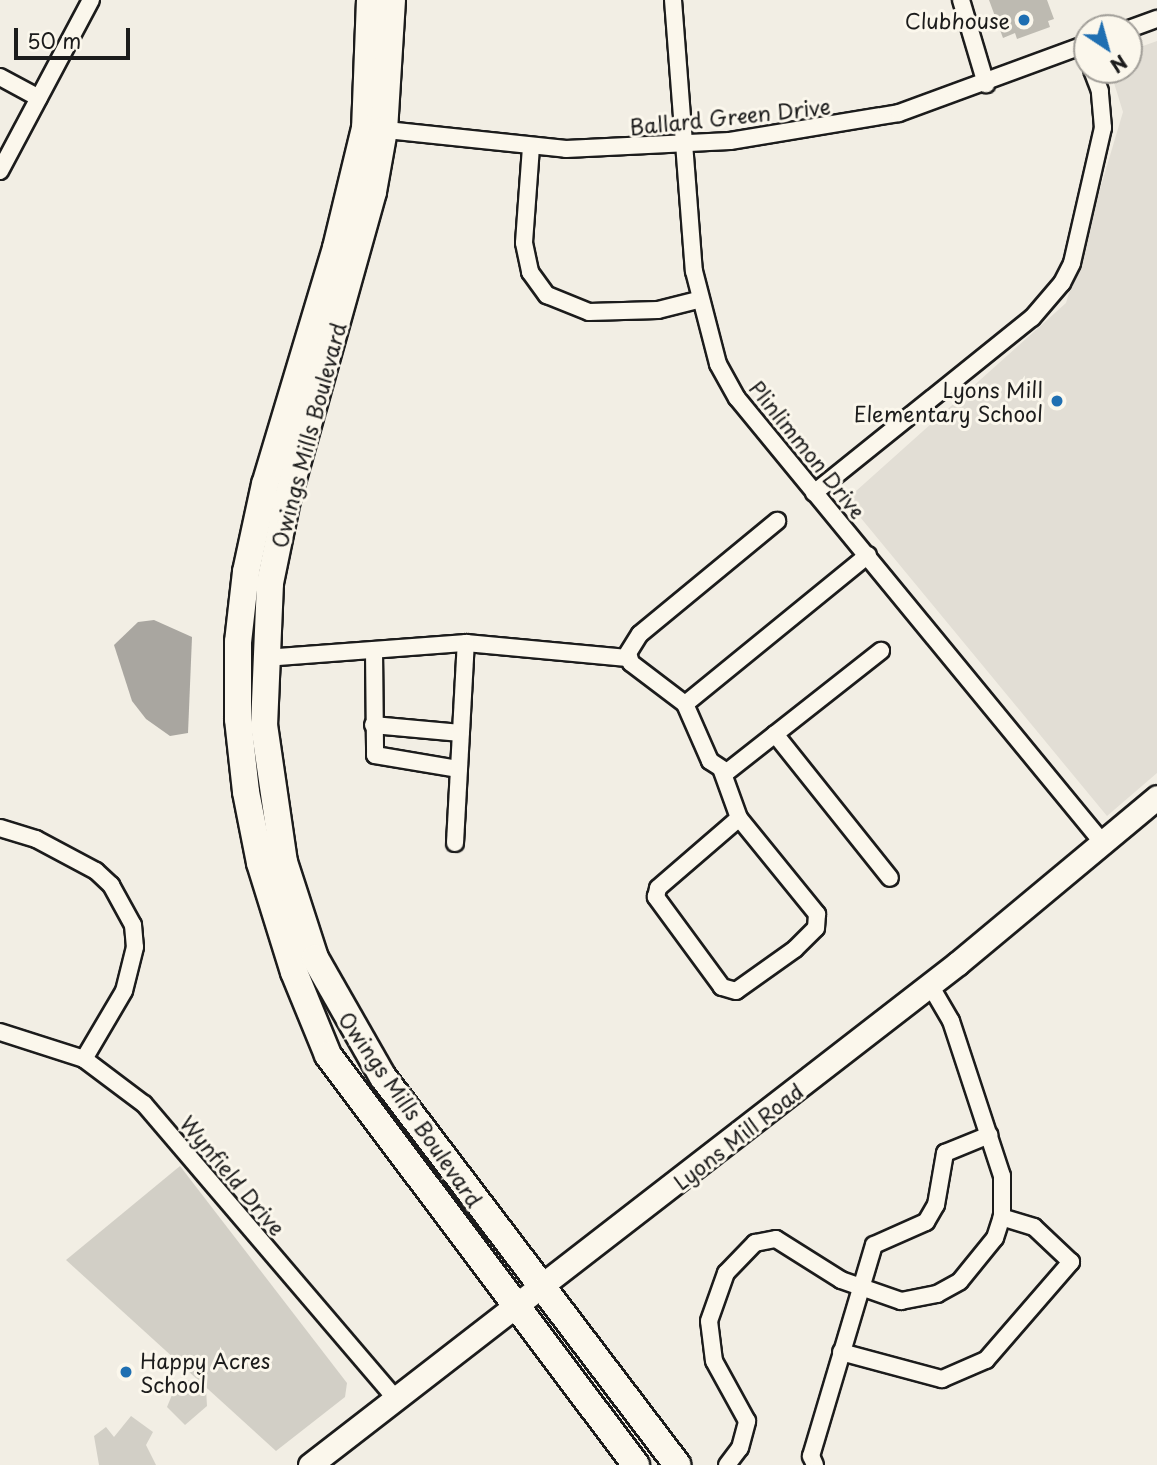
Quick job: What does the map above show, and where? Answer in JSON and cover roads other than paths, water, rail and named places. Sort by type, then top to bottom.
[{"type":"main road","name":"Owings Mills Boulevard","points":[[370,0],[374,129],[265,484],[247,572],[238,668],[246,792],[260,863],[290,960],[328,1055],[636,1465]]},
{"type":"main road","name":"Owings Mills Boulevard","points":[[392,0],[359,254],[286,500],[270,583],[265,658],[271,797],[284,862],[315,958],[383,1077],[678,1465]]},
{"type":"main road","name":"Lyons Mill Road","points":[[310,1465],[544,1287],[929,985],[1157,797]]},
{"type":"street","points":[[0,172],[91,0]]},
{"type":"street","name":"Plinlimmon Drive","points":[[673,0],[698,300],[718,364],[737,398],[1102,842]]},
{"type":"street","points":[[961,0],[986,83]]},
{"type":"street","name":"Ballard Green Drive","points":[[374,129],[531,147],[609,150],[820,130],[899,113],[1073,53]]},
{"type":"street","points":[[0,77],[38,98]]},
{"type":"street","points":[[814,493],[1032,318],[1062,283],[1072,263],[1102,128],[1097,84]]},
{"type":"street","points":[[531,147],[524,243],[530,272],[547,295],[572,308],[607,313],[658,310],[698,300]]},
{"type":"street","points":[[627,658],[640,634],[777,521]]},
{"type":"street","points":[[685,704],[868,555]]},
{"type":"street","points":[[265,658],[466,643],[627,658],[685,704],[710,761],[722,771],[738,818],[817,914],[816,928],[795,949],[736,991],[722,987],[656,897],[658,888],[738,818]]},
{"type":"street","points":[[455,843],[466,643]]},
{"type":"street","points":[[374,650],[373,725],[379,759],[459,769]]},
{"type":"street","points":[[722,771],[775,734],[881,651]]},
{"type":"street","points":[[373,725],[461,733]]},
{"type":"street","points":[[775,734],[890,878]]},
{"type":"street","points":[[0,828],[36,839],[96,871],[111,885],[133,925],[135,947],[124,991],[84,1059]]},
{"type":"street","points":[[727,1465],[740,1448],[747,1421],[709,1342],[709,1321],[726,1273],[765,1237],[792,1247],[860,1287],[901,1301],[937,1294],[973,1269],[1002,1217],[1002,1176],[951,1021],[929,985]]},
{"type":"street","name":"Wynfield Drive","points":[[0,1032],[84,1059],[120,1082],[169,1131],[395,1398]]},
{"type":"street","points":[[814,1465],[811,1456],[874,1245],[933,1215],[945,1153],[989,1135]]},
{"type":"street","points":[[841,1352],[942,1379],[986,1360],[1070,1262],[1034,1227],[1002,1217]]},
{"type":"place","name":"Clubhouse","points":[[1024,20]]},
{"type":"place","name":"Lyons Mill Elementary School","points":[[1057,401]]},
{"type":"place","name":"Happy Acres School","points":[[126,1372]]}]
